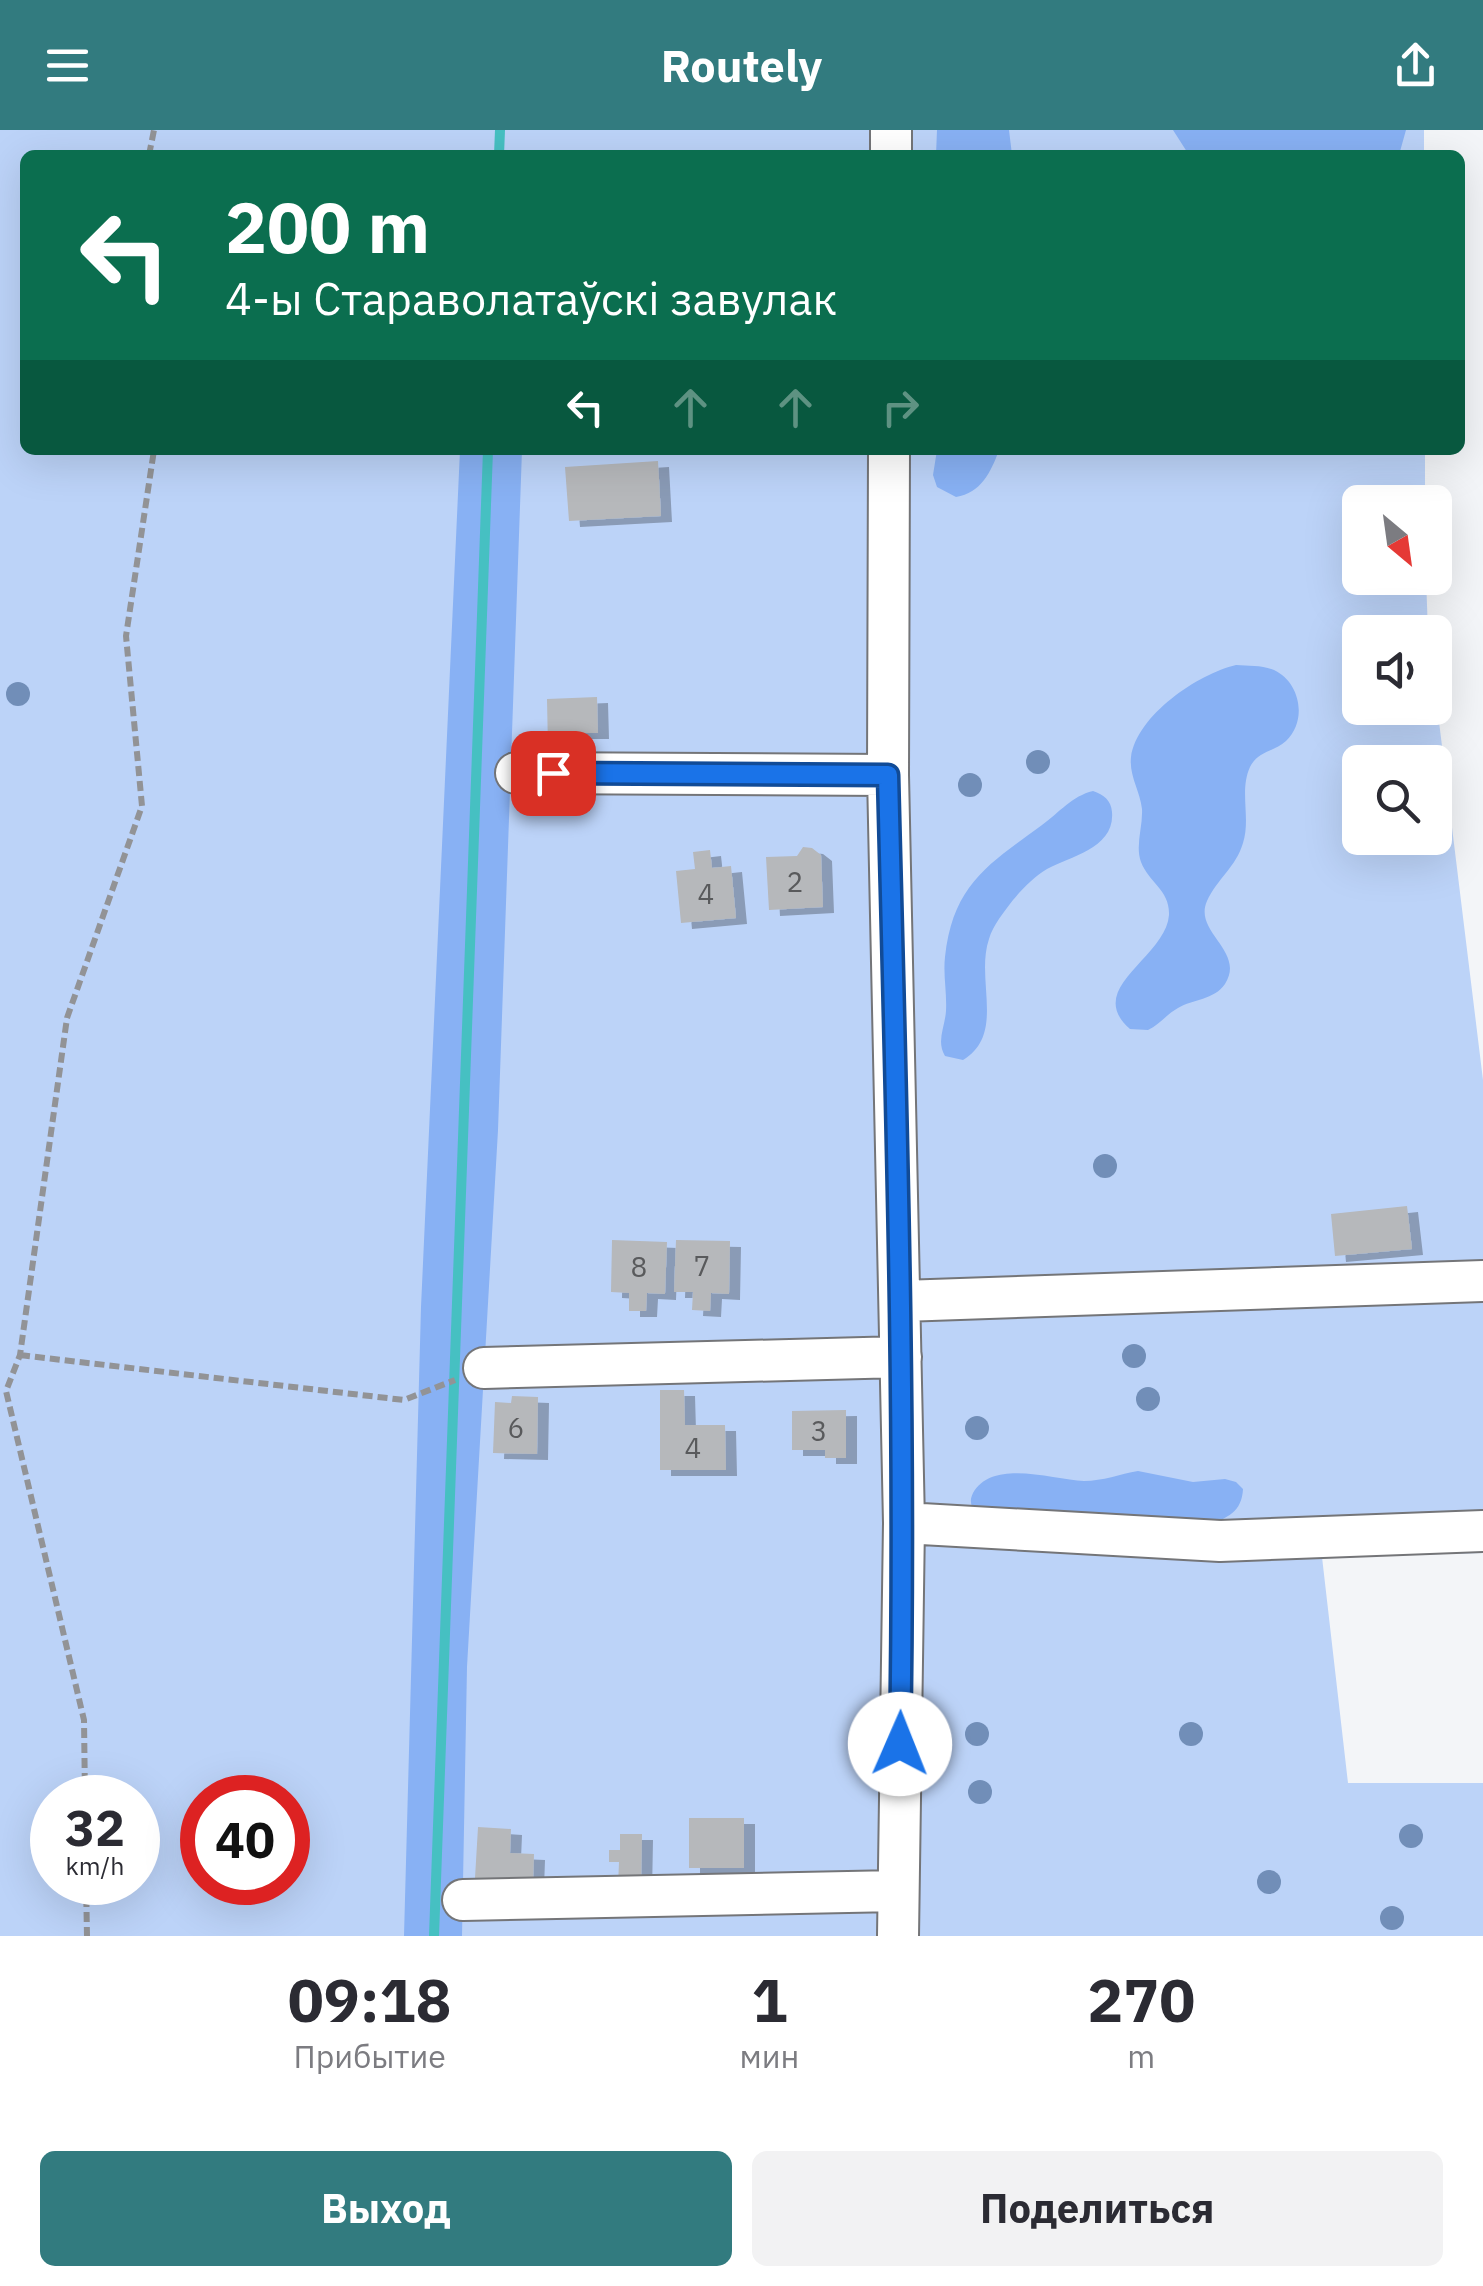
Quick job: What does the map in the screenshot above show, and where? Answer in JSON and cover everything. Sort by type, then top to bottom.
[{"type":"street","points":[[889,455],[888,775],[904,1523],[898,1936]]},
{"type":"street","points":[[516,772],[888,775]]},
{"type":"street","points":[[902,1301],[1483,1281]]},
{"type":"street","points":[[484,1368],[901,1357]]},
{"type":"street","points":[[904,1523],[1220,1541],[1483,1532]]},
{"type":"street","points":[[463,1900],[897,1892]]},
{"type":"path","points":[[85,1775],[84,1720],[6,1391],[20,1355],[67,1018],[142,806],[126,636],[153,455]]},
{"type":"path","points":[[20,1355],[404,1400],[484,1368]]},
{"type":"path","points":[[86,1905],[87,1936]]},
{"type":"shaded area","points":[[0,130],[1424,130],[1424,150],[20,150],[20,455],[1425,455],[1425,485],[1342,485],[1342,595],[1427,595],[1427,615],[1342,615],[1342,725],[1439,725],[1442,745],[1342,745],[1342,855],[1452,855],[1452,827],[1483,1080],[1483,1553],[1322,1557],[1348,1783],[1483,1783],[1483,1936],[0,1936]]},
{"type":"shaded area","points":[[937,130],[1009,130],[1011,150],[936,150]]},
{"type":"shaded area","points":[[1173,130],[1406,130],[1400,150],[1186,150]]},
{"type":"shaded area","points":[[460,455],[522,455],[498,1130],[467,1667],[462,1936],[404,1936],[421,1307]]},
{"type":"shaded area","points":[[936,455],[997,455],[978,486],[965,495],[956,497],[937,487],[933,475]]},
{"type":"shaded area","points":[[1236,665],[1265,667],[1283,676],[1295,692],[1299,712],[1286,741],[1257,758],[1250,767],[1245,785],[1243,843],[1207,901],[1207,922],[1225,951],[1230,972],[1215,993],[1178,1008],[1148,1030],[1130,1029],[1118,1014],[1116,1000],[1121,986],[1165,931],[1169,915],[1163,893],[1139,856],[1142,809],[1131,757],[1136,741],[1157,712],[1204,677]]},
{"type":"shaded area","points":[[1093,791],[1106,799],[1111,808],[1111,824],[1106,834],[1090,849],[1047,869],[1021,891],[1003,914],[991,934],[986,955],[983,1036],[963,1060],[945,1056],[941,1039],[946,1011],[945,957],[949,932],[965,893],[1006,852],[1072,801]]},
{"type":"shaded area","points":[[1138,1471],[1193,1482],[1225,1479],[1243,1489],[1242,1497],[1232,1513],[1208,1525],[976,1514],[971,1504],[973,1493],[982,1482],[995,1476],[1025,1474],[1084,1481]]},
{"type":"building","points":[[658,461],[661,516],[569,521],[565,467]]},
{"type":"building","points":[[597,697],[598,733],[579,733],[579,748],[548,749],[547,699]]},
{"type":"building","points":[[803,847],[821,855],[823,907],[769,910],[766,857],[797,856]]},
{"type":"building","points":[[710,850],[712,868],[731,866],[736,918],[681,923],[676,871],[695,869],[693,852]]},
{"type":"building","points":[[1407,1206],[1412,1249],[1335,1256],[1331,1214]]},
{"type":"building","points":[[612,1240],[667,1242],[665,1294],[647,1293],[646,1311],[629,1311],[629,1293],[611,1292]]},
{"type":"building","points":[[676,1240],[730,1241],[729,1294],[711,1293],[710,1311],[692,1310],[693,1292],[674,1292]]},
{"type":"building","points":[[660,1390],[684,1390],[685,1425],[725,1425],[726,1470],[660,1470]]},
{"type":"building","points":[[512,1396],[538,1397],[537,1454],[493,1453],[495,1402],[511,1403]]},
{"type":"building","points":[[846,1410],[846,1458],[825,1458],[825,1450],[792,1450],[792,1411]]},
{"type":"building","points":[[689,1818],[744,1818],[744,1868],[689,1868]]},
{"type":"building","points":[[478,1827],[511,1829],[510,1853],[534,1854],[533,1882],[475,1878]]},
{"type":"building","points":[[620,1834],[642,1834],[641,1887],[618,1886],[619,1862],[609,1862],[609,1850],[620,1850]]},
{"type":"waterway","points":[[499,150],[500,130]]},
{"type":"waterway","points":[[434,1936],[488,455]]},
{"type":"route","points":[[553,773],[888,775],[902,1301],[904,1523],[900,1744]]}]
